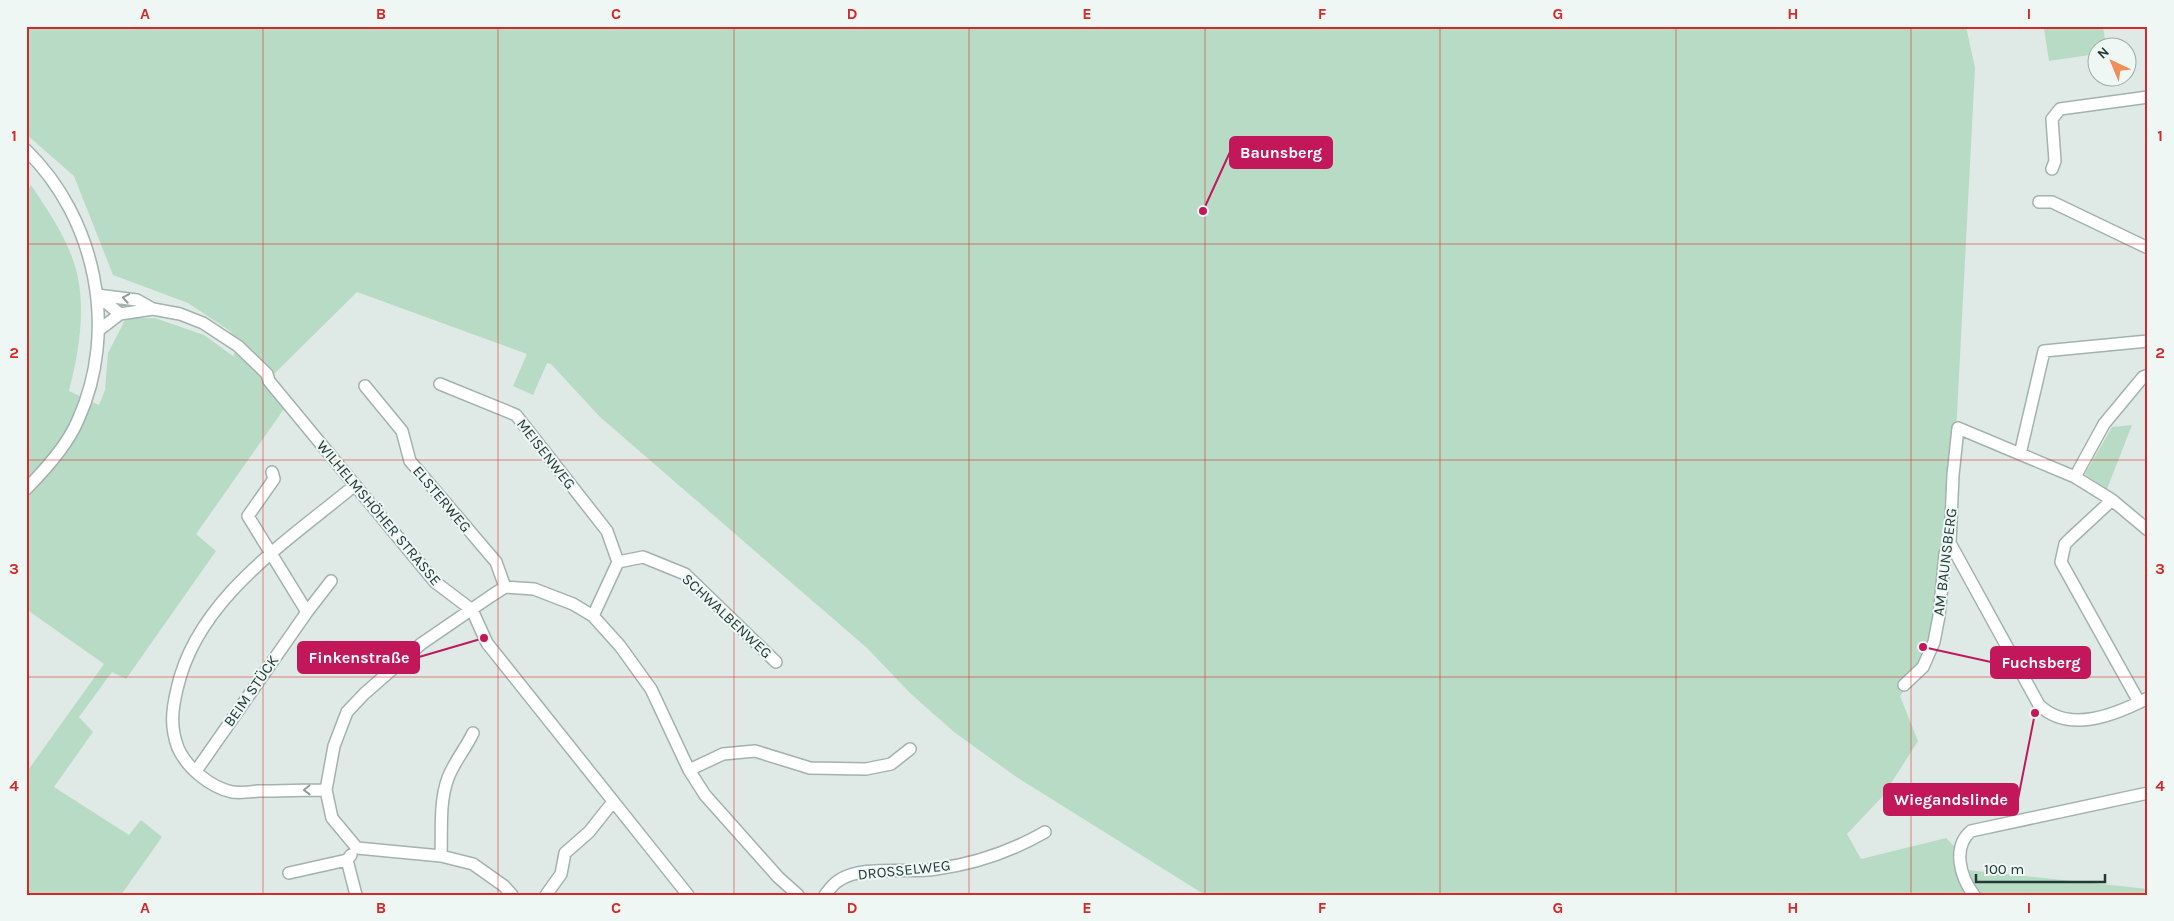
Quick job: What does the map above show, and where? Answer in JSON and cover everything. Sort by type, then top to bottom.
[{"type":"street","points":[[2052,169],[2056,161],[2052,119],[2060,110],[2148,97]]},
{"type":"street","points":[[26,150],[55,183],[75,218],[90,259],[97,295],[99,330],[95,366],[78,420],[45,470],[26,489]]},
{"type":"street","points":[[2039,202],[2052,202],[2148,248]]},
{"type":"street","points":[[97,295],[120,314]]},
{"type":"street","name":"WILHELMSHÖHER STRASSE","points":[[97,295],[137,300],[153,309],[180,314],[203,323],[238,346],[267,374],[269,381],[435,582],[472,610],[487,643],[612,803],[688,895]]},
{"type":"street","name":"WILHELMSHÖHER STRASSE","points":[[99,330],[120,314],[153,309]]},
{"type":"street","points":[[2148,341],[2044,350],[2020,454],[2075,477],[2112,500],[2148,530]]},
{"type":"street","points":[[2075,477],[2104,424],[2146,374]]},
{"type":"street","name":"MEISENWEG","points":[[440,384],[516,415],[607,531],[618,562]]},
{"type":"street","name":"ELSTERWEG","points":[[365,386],[402,432],[410,461],[496,562],[505,587]]},
{"type":"street","name":"AM BAUNSBERG","points":[[1904,684],[1923,667],[1934,642],[1940,616],[1945,554],[1950,544],[1953,475],[1958,428],[2020,454]]},
{"type":"street","points":[[272,472],[274,479],[248,516],[307,612]]},
{"type":"street","points":[[326,790],[232,792],[211,784],[184,760],[174,738],[171,716],[179,681],[194,642],[225,598],[253,568],[355,485]]},
{"type":"street","points":[[1950,544],[2039,705],[2053,716],[2063,720],[2081,720],[2098,717],[2144,700],[2061,562],[2065,544],[2112,500]]},
{"type":"street","name":"SCHWALBENWEG","points":[[618,562],[643,557],[686,574],[776,662]]},
{"type":"street","points":[[593,616],[618,562]]},
{"type":"street","name":"BEIM STÜCK","points":[[196,771],[307,612],[331,581]]},
{"type":"street","points":[[512,895],[504,886],[473,864],[441,856],[357,848],[332,818],[326,790],[334,746],[347,712],[364,694],[421,644],[505,587],[534,589],[573,604],[593,616],[620,646],[651,689],[689,770],[705,796],[778,877],[798,895]]},
{"type":"street","points":[[441,856],[443,798],[448,777],[465,752],[473,733]]},
{"type":"street","points":[[689,770],[723,754],[755,752],[810,768],[866,769],[891,764],[910,749]]},
{"type":"street","points":[[1974,895],[1964,877],[1959,848],[1963,837],[1971,831],[2148,793]]},
{"type":"street","points":[[546,895],[561,874],[565,853],[589,832],[612,803]]},
{"type":"street","name":"DROSSELWEG","points":[[825,895],[838,881],[857,873],[935,870],[971,862],[1022,844],[1045,832]]},
{"type":"street","points":[[288,873],[347,860],[357,848]]},
{"type":"street","points":[[347,860],[356,895]]},
{"type":"green space","points":[[26,26],[1966,26],[1975,68],[1949,568],[1922,666],[1900,696],[1918,741],[1883,796],[1847,834],[1861,859],[1946,838],[1954,846],[1958,869],[2148,889],[2148,895],[1205,895],[1015,776],[954,732],[911,694],[867,648],[600,417],[551,364],[547,363],[533,395],[513,386],[527,354],[357,292],[272,376],[230,331],[188,303],[113,275],[74,176],[26,134]]},
{"type":"green space","points":[[2061,26],[2103,26],[2105,38],[2086,38],[2086,55],[2049,61],[2044,29]]},
{"type":"green space","points":[[31,185],[67,244],[79,281],[81,297],[80,329],[76,361],[69,391],[99,405],[105,390],[108,353],[126,318],[155,318],[204,335],[233,356],[238,346],[293,402],[284,409],[196,534],[216,551],[126,679],[112,672],[79,717],[93,732],[54,787],[129,835],[141,820],[162,837],[121,895],[26,895],[26,773],[104,664],[26,609],[26,193]]},
{"type":"green space","points":[[2132,425],[2107,489],[2085,474],[2112,427]]},
{"type":"place","name":"Baunsberg","points":[[1203,211]]},
{"type":"place","name":"Finkenstraße","points":[[484,638]]},
{"type":"place","name":"Fuchsberg","points":[[1923,647]]},
{"type":"place","name":"Wiegandslinde","points":[[2035,713]]}]
